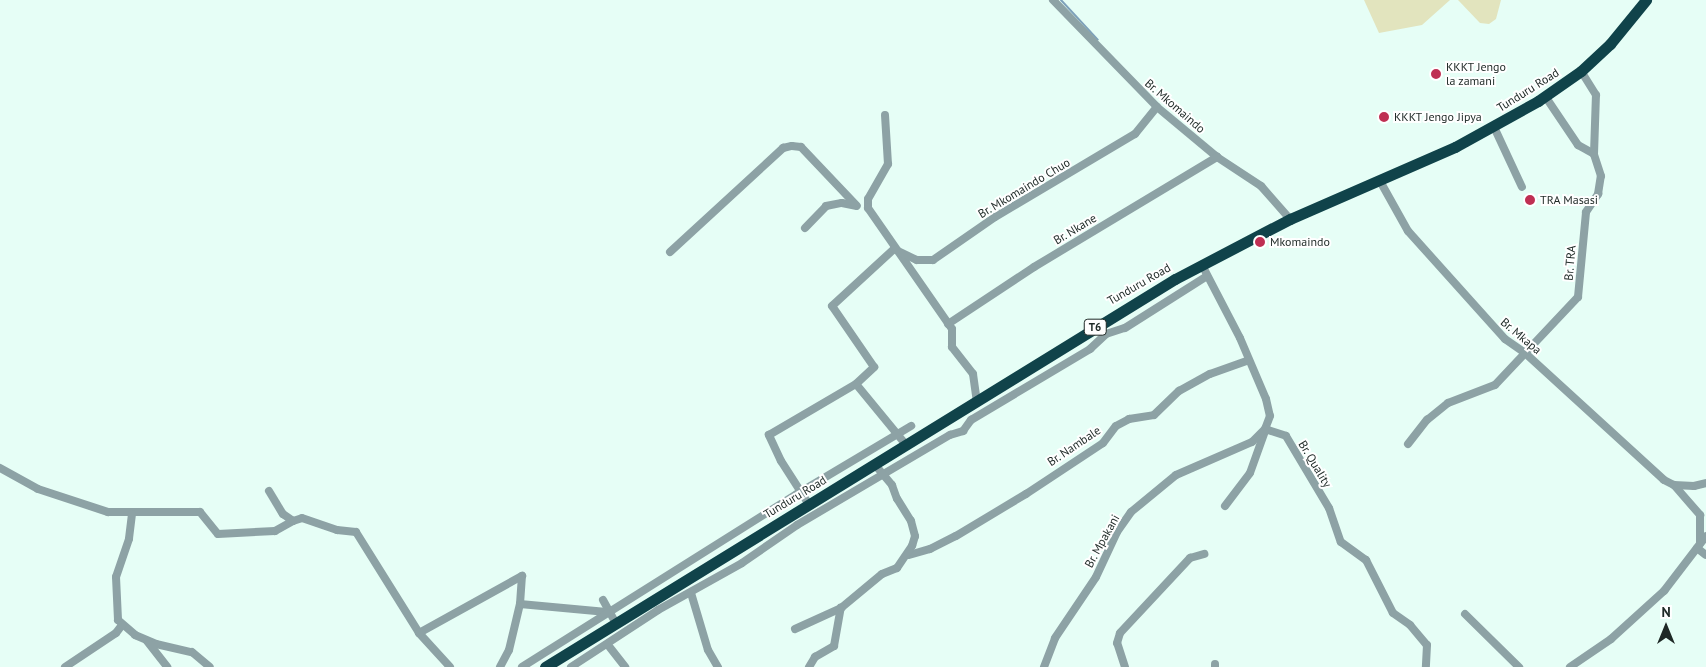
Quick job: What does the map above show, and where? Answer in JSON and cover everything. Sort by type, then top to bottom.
[{"type":"highway","name":"Tunduru Road","points":[[545,667],[808,503],[907,446],[1114,315],[1204,271],[1290,219],[1380,181],[1494,127],[1545,96],[1581,71],[1610,44],[1646,0]]},
{"type":"street","name":"Br. Mkomaindo","points":[[1053,0],[1156,108],[1217,157],[1261,186],[1290,219]]},
{"type":"street","name":"Br. TRA","points":[[1408,444],[1427,420],[1448,403],[1496,386],[1578,297],[1586,212],[1598,194],[1600,176],[1594,154],[1596,95],[1581,71]]},
{"type":"street","points":[[1545,96],[1578,145],[1594,154]]},
{"type":"street","name":"Br. Mkomaindo Chuo","points":[[894,249],[917,260],[933,260],[995,217],[1135,134],[1156,108]]},
{"type":"street","points":[[885,115],[888,164],[868,199],[868,208],[894,249],[952,329],[952,346],[973,374],[977,402]]},
{"type":"street","points":[[1494,127],[1522,187]]},
{"type":"street","points":[[670,252],[783,148],[801,147],[857,206]]},
{"type":"street","name":"Br. Nkane","points":[[948,324],[1034,267],[1217,157]]},
{"type":"street","name":"Br. Mkapa","points":[[1380,181],[1408,230],[1479,313],[1505,339],[1525,353],[1664,480],[1674,485],[1700,516],[1699,546]]},
{"type":"street","points":[[805,228],[826,206],[842,203],[868,208]]},
{"type":"street","points":[[808,503],[769,435],[856,384],[874,367],[832,306],[894,249]]},
{"type":"street","points":[[571,667],[608,645],[658,610],[691,593],[950,435],[963,431],[971,420],[1090,349],[1106,334],[1125,328],[1204,271],[1249,360],[1270,416],[1250,473],[1225,506]]},
{"type":"street","name":"Br. Nambale","points":[[909,555],[930,549],[956,536],[1026,494],[1103,443],[1116,426],[1129,418],[1154,415],[1179,391],[1210,374],[1249,360]]},
{"type":"street","points":[[856,384],[907,446]]},
{"type":"street","points":[[522,667],[800,492],[911,426]]},
{"type":"street","name":"Br. Mpakani","points":[[1044,667],[1055,638],[1096,577],[1117,532],[1131,512],[1176,475],[1252,442],[1265,429]]},
{"type":"street","name":"Br. Quality","points":[[1265,429],[1286,436],[1329,508],[1341,542],[1366,560],[1393,613],[1410,625],[1427,645],[1426,667]]},
{"type":"street","points":[[795,629],[841,608],[882,574],[897,568],[909,555],[915,536],[911,521],[884,476],[875,465]]},
{"type":"street","points":[[0,468],[38,489],[108,512],[132,514],[200,512],[218,534],[275,531],[292,521],[302,518],[337,530],[356,532],[419,633],[450,667]]},
{"type":"street","points":[[1674,485],[1694,486],[1706,482]]},
{"type":"street","points":[[269,491],[283,514],[292,521]]},
{"type":"street","points":[[132,514],[116,577],[117,612],[122,625],[145,640],[167,667]]},
{"type":"street","points":[[1570,667],[1611,639],[1664,591],[1706,536]]},
{"type":"street","points":[[1699,546],[1706,555]]},
{"type":"street","points":[[1125,667],[1117,644],[1120,633],[1190,558],[1204,554]]},
{"type":"street","points":[[419,633],[522,576],[520,604],[509,650],[500,667]]},
{"type":"street","points":[[691,593],[708,650],[718,667]]},
{"type":"street","points":[[604,600],[615,622]]},
{"type":"street","points":[[520,604],[609,611]]},
{"type":"street","points":[[809,667],[815,657],[834,646],[841,608]]},
{"type":"street","points":[[1465,614],[1518,667]]},
{"type":"street","points":[[65,667],[116,634],[122,625]]},
{"type":"street","points":[[145,640],[192,652],[210,667]]},
{"type":"street","points":[[608,645],[624,667]]},
{"type":"green space","points":[[1364,0],[1450,0],[1422,25],[1379,33]]},
{"type":"green space","points":[[1458,0],[1501,0],[1496,19],[1489,24],[1480,23]]},
{"type":"waterway","points":[[1061,0],[1098,40]]},
{"type":"place","name":"KKKT Jengo la zamani","points":[[1436,74]]},
{"type":"place","name":"KKKT Jengo Jipya","points":[[1384,117]]},
{"type":"place","name":"TRA Masasi","points":[[1530,200]]},
{"type":"place","name":"Mkomaindo","points":[[1260,242]]}]
